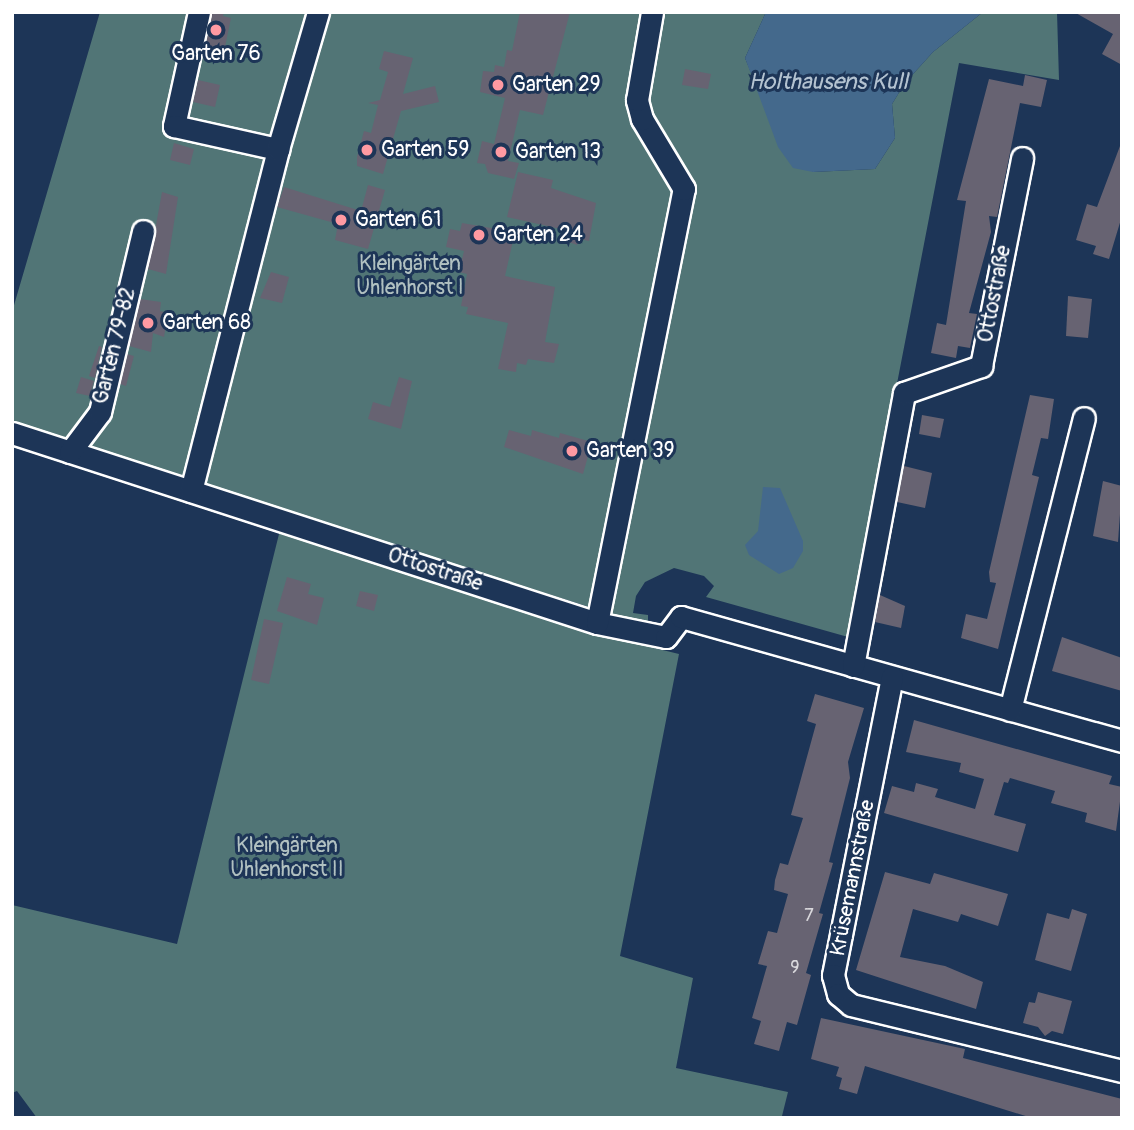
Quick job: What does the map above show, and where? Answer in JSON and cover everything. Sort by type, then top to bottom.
[{"type":"street","points":[[199,12],[174,125],[278,149]]},
{"type":"street","points":[[191,491],[278,149],[318,12]]},
{"type":"street","points":[[597,623],[684,189],[642,119],[637,100],[652,12]]},
{"type":"street","name":"Ottostraße","points":[[853,666],[904,393],[981,366],[1022,158]]},
{"type":"street","name":"Garten 79-82","points":[[70,452],[100,412],[143,231]]},
{"type":"street","points":[[1010,710],[1084,418]]},
{"type":"street","name":"Ottostraße","points":[[12,433],[597,623],[666,637],[681,617],[1122,741]]},
{"type":"street","name":"Krüsemannstraße","points":[[892,677],[833,975],[838,994],[851,1005],[1122,1071]]},
{"type":"green space","name":"Kleingärten Uhlenhorst I","points":[[100,12],[766,12],[745,58],[759,92],[813,172],[875,169],[895,138],[892,104],[905,83],[933,52],[983,12],[1057,12],[1059,80],[959,63],[848,637],[706,597],[714,586],[704,576],[674,568],[645,582],[636,596],[633,613],[648,615],[648,622],[618,616],[12,426],[12,312]]},
{"type":"green space","name":"Kleingärten Uhlenhorst II","points":[[280,530],[609,637],[679,654],[620,956],[693,978],[676,1068],[788,1092],[782,1116],[786,1118],[37,1118],[17,1091],[12,1093],[12,905],[177,944]]},
{"type":"water","name":"Holthausens Kull","points":[[766,12],[983,12],[933,52],[905,83],[892,104],[895,138],[875,169],[813,172],[793,168],[778,147],[745,58]]},
{"type":"water","points":[[763,487],[780,488],[803,541],[803,551],[793,568],[779,574],[749,555],[745,545],[758,531]]},
{"type":"building","name":"Garten 76","points":[[212,12],[224,12],[223,16],[231,18],[224,52],[205,48]]},
{"type":"building","points":[[520,12],[570,12],[543,115],[520,110],[508,161],[519,163],[514,179],[488,173],[485,164],[477,163],[482,141],[494,144],[505,98],[480,92],[483,71],[494,72],[495,65],[504,67],[507,50],[512,51]]},
{"type":"building","points":[[1074,12],[1122,12],[1122,65],[1102,54],[1113,34]]},
{"type":"building","points":[[384,51],[413,58],[403,94],[435,86],[439,102],[401,111],[383,174],[357,166],[357,157],[364,131],[371,133],[378,105],[368,103],[380,100],[388,72],[379,69]]},
{"type":"building","points":[[685,69],[711,74],[708,89],[682,85]]},
{"type":"building","points":[[1025,75],[1047,80],[1041,107],[1020,103],[997,217],[989,216],[991,232],[969,313],[977,314],[970,348],[958,346],[956,358],[931,353],[937,323],[946,325],[966,201],[957,200],[989,79],[1023,86]]},
{"type":"building","points":[[198,80],[220,85],[215,107],[193,102]]},
{"type":"building","points":[[174,143],[194,149],[190,165],[170,160]]},
{"type":"building","points":[[1120,146],[1122,216],[1109,259],[1093,254],[1096,246],[1076,240],[1087,204],[1097,207]]},
{"type":"building","points":[[518,172],[553,180],[551,188],[596,203],[589,241],[579,239],[577,245],[563,240],[565,230],[507,217]]},
{"type":"building","name":"Garten 61","points":[[368,185],[385,190],[368,249],[335,240],[338,224],[277,207],[284,187],[361,211]]},
{"type":"building","points":[[162,192],[178,197],[166,274],[148,269]]},
{"type":"building","points":[[462,223],[515,232],[505,276],[555,287],[545,342],[559,344],[554,363],[528,359],[526,365],[517,363],[516,372],[498,369],[508,323],[466,314],[468,307],[461,306],[467,274],[459,272],[464,251],[446,247],[450,229],[460,231]]},
{"type":"building","points":[[271,272],[289,277],[282,303],[260,298]]},
{"type":"building","points":[[1068,296],[1092,299],[1088,338],[1066,336]]},
{"type":"building","name":"Garten 68","points":[[140,299],[161,302],[160,311],[168,313],[164,337],[153,333],[151,352],[129,346]]},
{"type":"building","points":[[99,346],[102,347],[95,378],[89,376]]},
{"type":"building","points":[[127,354],[134,356],[126,386],[120,384]]},
{"type":"building","points":[[81,377],[94,381],[90,396],[76,393]]},
{"type":"building","points":[[399,377],[412,381],[401,429],[368,419],[373,402],[390,407]]},
{"type":"building","points":[[1030,395],[1054,399],[1048,439],[1041,438],[1032,475],[1039,477],[998,649],[961,638],[966,614],[987,619],[996,583],[990,582],[989,572]]},
{"type":"building","points":[[922,415],[944,419],[940,438],[919,434]]},
{"type":"building","points":[[509,430],[531,436],[532,430],[559,438],[560,433],[592,442],[583,474],[504,447]]},
{"type":"building","points":[[904,466],[932,473],[925,508],[897,502]]},
{"type":"building","points":[[1103,481],[1122,486],[1118,542],[1093,536]]},
{"type":"building","points":[[287,577],[311,584],[308,594],[324,598],[317,625],[277,611]]},
{"type":"building","points":[[360,591],[378,595],[374,611],[356,606]]},
{"type":"building","points":[[880,595],[905,606],[901,628],[875,622]]},
{"type":"building","points":[[264,619],[283,623],[269,684],[251,680]]},
{"type":"building","points":[[1062,637],[1122,658],[1122,691],[1052,671]]},
{"type":"building","points":[[815,694],[864,708],[848,762],[850,778],[829,862],[833,863],[819,913],[823,914],[806,973],[811,975],[797,1025],[787,1022],[779,1051],[754,1044],[761,1021],[752,1018],[767,966],[758,964],[768,931],[777,933],[788,894],[774,890],[775,880],[780,863],[788,865],[803,818],[791,815],[816,724],[807,721]]},
{"type":"building","points":[[914,720],[1112,776],[1109,784],[1122,787],[1116,831],[1085,822],[1087,813],[1051,803],[1055,791],[1010,778],[1008,783],[1004,782],[994,815],[1026,824],[1018,852],[884,813],[892,786],[914,792],[916,783],[938,789],[935,797],[975,809],[984,779],[959,772],[961,763],[906,752]]},
{"type":"building","points":[[885,872],[930,884],[934,873],[1008,894],[998,926],[961,914],[958,922],[913,909],[900,957],[945,966],[983,982],[976,1009],[856,970]]},
{"type":"building","points":[[1072,909],[1087,914],[1071,971],[1035,960],[1047,913],[1069,919]]},
{"type":"building","points":[[1038,992],[1072,1001],[1063,1034],[1052,1031],[1045,1036],[1038,1027],[1023,1023],[1029,1002],[1035,1003]]},
{"type":"building","points":[[821,1018],[965,1049],[963,1058],[1122,1099],[1122,1118],[1032,1118],[865,1066],[857,1094],[839,1089],[842,1078],[836,1076],[839,1067],[811,1059]]},
{"type":"place","name":"Garten 76","points":[[216,30]]},
{"type":"place","name":"Garten 29","points":[[498,85]]},
{"type":"place","name":"Garten 59","points":[[367,150]]},
{"type":"place","name":"Garten 13","points":[[501,152]]},
{"type":"place","name":"Garten 61","points":[[341,220]]},
{"type":"place","name":"Garten 24","points":[[479,235]]},
{"type":"place","name":"Garten 68","points":[[148,323]]},
{"type":"place","name":"Garten 39","points":[[572,451]]}]
